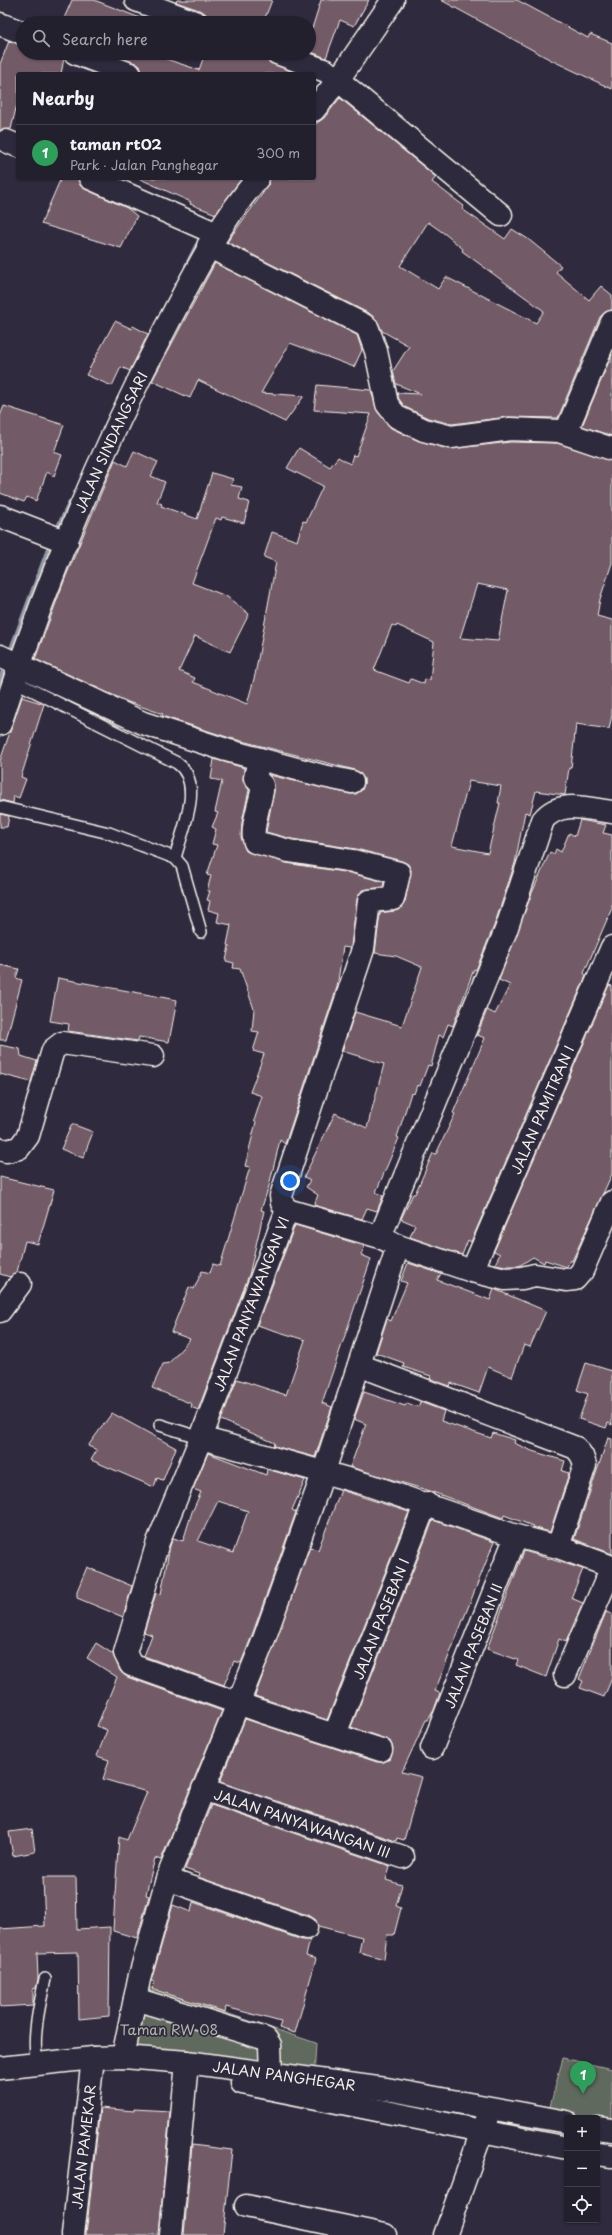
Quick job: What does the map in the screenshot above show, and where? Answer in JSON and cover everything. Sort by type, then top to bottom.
[{"type":"street","points":[[136,0],[179,16]]},
{"type":"street","points":[[316,108],[338,80],[393,0]]},
{"type":"street","points":[[0,24],[16,30]]},
{"type":"street","points":[[93,60],[125,72]]},
{"type":"street","points":[[296,60],[326,71],[338,80],[501,214]]},
{"type":"street","points":[[94,180],[212,240],[364,325],[368,329],[376,351],[387,404],[397,417],[424,430],[451,437],[510,429],[566,432],[612,449]]},
{"type":"street","name":"JALAN SINDANGSARI","points":[[0,724],[11,666],[58,538],[137,382],[212,240],[245,193],[256,180]]},
{"type":"street","points":[[566,432],[612,322]]},
{"type":"street","points":[[0,516],[58,538]]},
{"type":"street","points":[[11,666],[143,723],[259,759],[352,782]]},
{"type":"street","name":"JALAN PANYAWANGAN VI","points":[[259,759],[255,778],[262,785],[262,791],[255,826],[255,842],[290,851],[353,861],[395,870],[399,873],[399,879],[394,900],[369,901],[363,949],[281,1196],[282,1203],[287,1210],[201,1438],[158,1542],[125,1653],[127,1660],[131,1665],[238,1703],[381,1750]]},
{"type":"street","points":[[123,2058],[135,1999],[167,1879],[263,1642],[324,1471],[359,1365],[389,1241],[506,930],[543,820],[550,811],[563,807],[612,812]]},
{"type":"street","name":"JALAN PAMITRAN I","points":[[472,1271],[612,947]]},
{"type":"street","points":[[0,1149],[6,1150],[19,1148],[28,1136],[53,1050],[62,1043],[153,1056]]},
{"type":"street","points":[[287,1210],[389,1241],[472,1271],[505,1279],[522,1278],[535,1275],[566,1280],[575,1279],[582,1272],[612,1202]]},
{"type":"street","points":[[0,1311],[20,1284]]},
{"type":"street","points":[[359,1365],[576,1448],[582,1456],[585,1465],[558,1547]]},
{"type":"street","points":[[201,1438],[324,1471],[426,1503],[515,1540],[558,1547],[612,1567],[565,1675]]},
{"type":"street","name":"JALAN PASEBAN I","points":[[335,1734],[426,1503]]},
{"type":"street","name":"JALAN PASEBAN II","points":[[432,1748],[515,1540]]},
{"type":"street","name":"JALAN PANYAWANGAN III","points":[[203,1789],[228,1800],[402,1857]]},
{"type":"street","points":[[167,1879],[306,1928]]},
{"type":"street","points":[[135,1999],[266,2040],[270,2045],[271,2073]]},
{"type":"street","name":"JALAN PANGHEGAR","points":[[0,2068],[93,2058],[123,2058],[187,2062],[392,2090],[564,2121]]},
{"type":"street","name":"JALAN PAMEKAR","points":[[73,2235],[93,2058]]},
{"type":"street","points":[[171,2235],[187,2062]]},
{"type":"street","points":[[242,2083],[564,2147]]},
{"type":"street","points":[[445,2235],[490,2109]]},
{"type":"street","points":[[600,2128],[612,2130]]},
{"type":"street","points":[[600,2154],[612,2156]]},
{"type":"street","points":[[246,2206],[385,2235]]},
{"type":"lane","points":[[11,666],[185,768],[190,779],[192,794],[175,858]]},
{"type":"lane","points":[[0,807],[109,833],[175,858],[182,866],[201,932]]},
{"type":"lane","points":[[160,1425],[201,1438]]},
{"type":"lane","points":[[37,2064],[35,2048],[36,2029],[44,1979]]},
{"type":"green space","name":"Taman RW 08","points":[[145,1986],[316,2043],[314,2079],[129,2058]]},
{"type":"green space","points":[[563,2058],[612,2069],[612,2136],[600,2122],[600,2115],[564,2115],[564,2119],[545,2125]]},
{"type":"building","points":[[72,0],[94,0],[135,16],[65,16]]},
{"type":"building","points":[[177,0],[272,0],[266,16],[207,16],[202,11],[176,2]]},
{"type":"building","points":[[321,0],[369,0],[354,26],[340,20],[326,58],[316,54],[316,16]]},
{"type":"building","points":[[441,0],[517,0],[588,38],[590,34],[612,43],[612,89],[551,60]]},
{"type":"building","points":[[9,41],[16,43],[16,60],[64,60],[61,72],[16,72],[16,108],[11,129],[0,130],[0,64]]},
{"type":"building","points":[[128,60],[169,60],[199,70],[203,60],[265,60],[293,72],[142,72],[140,66]]},
{"type":"building","points":[[340,98],[436,177],[432,182],[464,206],[462,209],[505,239],[512,229],[528,239],[561,266],[556,272],[589,300],[601,286],[612,295],[612,310],[605,312],[600,317],[558,418],[508,417],[452,424],[428,418],[405,407],[399,399],[397,393],[421,394],[396,384],[393,371],[409,346],[382,331],[377,320],[370,314],[227,242],[268,186],[270,180],[316,180],[316,124],[324,118]],"holes":[[[428,222],[463,249],[462,251],[544,311],[536,323],[446,277],[438,289],[400,266]]]},
{"type":"building","points":[[60,180],[79,180],[80,185],[85,189],[127,208],[137,216],[121,248],[41,224]]},
{"type":"building","points":[[142,180],[241,180],[216,214],[190,204],[191,202]]},
{"type":"building","points":[[215,263],[357,335],[362,350],[354,367],[290,343],[261,393],[304,396],[285,422],[198,380],[190,398],[152,381]]},
{"type":"building","points":[[115,321],[132,329],[133,326],[148,334],[130,371],[121,367],[112,386],[86,375]]},
{"type":"building","points":[[612,354],[612,436],[582,426]]},
{"type":"building","points":[[317,385],[371,390],[377,411],[391,428],[419,441],[448,449],[511,442],[557,443],[612,461],[612,563],[600,599],[597,616],[612,620],[612,715],[609,729],[576,724],[571,768],[569,768],[565,795],[536,791],[530,814],[525,812],[515,863],[494,926],[476,970],[474,969],[453,1026],[448,1024],[443,1037],[439,1035],[431,1066],[428,1065],[420,1086],[417,1085],[414,1094],[411,1093],[397,1137],[399,1138],[376,1192],[383,1196],[377,1211],[367,1208],[362,1219],[314,1205],[318,1195],[306,1187],[310,1180],[304,1177],[335,1113],[367,1128],[384,1064],[342,1051],[355,1012],[402,1026],[422,967],[396,956],[375,953],[380,913],[394,911],[401,908],[405,902],[411,870],[408,864],[402,861],[356,849],[292,839],[266,832],[274,791],[274,784],[269,775],[350,794],[356,794],[362,790],[364,778],[355,770],[230,738],[162,716],[163,714],[128,702],[35,659],[66,576],[115,460],[127,466],[134,451],[158,462],[151,476],[165,482],[157,502],[162,504],[161,506],[197,519],[212,473],[233,479],[231,485],[242,487],[239,499],[249,502],[244,523],[222,517],[221,520],[216,518],[192,583],[226,596],[249,614],[230,652],[195,636],[179,671],[195,678],[193,682],[247,704],[255,675],[276,562],[264,557],[272,532],[297,541],[303,521],[306,522],[323,486],[287,468],[299,448],[330,467],[338,457],[350,464],[353,455],[356,456],[371,414],[314,410]],"holes":[[[477,584],[508,590],[498,641],[460,638]],[[392,625],[396,627],[397,625],[434,642],[430,680],[425,679],[424,684],[411,679],[409,683],[374,670]],[[469,781],[501,786],[498,803],[500,803],[488,853],[452,846]]]},
{"type":"building","points":[[4,406],[64,425],[54,452],[62,455],[54,476],[47,472],[36,501],[27,497],[24,502],[0,493],[0,416]]},
{"type":"building","points":[[22,697],[44,704],[21,777],[26,779],[19,798],[14,796],[13,803],[0,800],[0,761]]},
{"type":"building","points":[[214,759],[244,768],[243,781],[249,790],[242,822],[241,837],[246,851],[286,863],[350,873],[384,882],[383,887],[362,890],[357,899],[351,946],[350,948],[343,947],[337,987],[285,1144],[280,1140],[269,1186],[261,1210],[264,1211],[249,1275],[198,1410],[191,1407],[192,1404],[152,1388],[163,1364],[169,1363],[190,1339],[171,1332],[189,1287],[194,1289],[202,1271],[210,1273],[213,1264],[220,1266],[250,1167],[245,1166],[256,1122],[254,1121],[262,1096],[250,1092],[264,1054],[253,1051],[259,1032],[252,1031],[254,1009],[240,969],[233,968],[234,963],[226,961],[229,946],[227,945],[231,925],[217,922],[219,913],[208,910],[210,901],[207,900],[210,891],[207,891],[211,876],[207,875],[217,845],[212,844],[216,829],[212,827],[218,813],[215,812],[222,781],[211,779]]},
{"type":"building","points":[[0,814],[9,816],[7,827],[0,827]]},
{"type":"building","points":[[580,820],[606,825],[603,833],[612,835],[612,908],[584,973],[586,976],[471,1242],[468,1240],[462,1255],[410,1237],[415,1225],[401,1219],[413,1194],[415,1194],[433,1153],[436,1154],[455,1114],[453,1113],[485,1038],[477,1035],[487,1010],[495,1014],[510,985],[499,980],[532,893],[550,852],[554,854],[556,849],[561,852],[569,833],[575,836]]},
{"type":"building","points":[[0,965],[19,969],[16,978],[22,980],[6,1040],[0,1040]]},
{"type":"building","points":[[58,978],[177,1000],[169,1042],[139,1037],[138,1041],[68,1031],[69,1024],[50,1021]]},
{"type":"building","points":[[609,985],[612,986],[612,1174],[572,1261],[570,1260],[567,1267],[545,1260],[544,1263],[533,1257],[519,1266],[495,1264],[500,1254],[494,1251]]},
{"type":"building","points":[[0,1045],[20,1049],[21,1056],[37,1061],[31,1082],[0,1074]]},
{"type":"building","points":[[72,1124],[93,1132],[83,1158],[61,1149]]},
{"type":"building","points":[[0,1177],[54,1190],[38,1244],[25,1241],[17,1272],[10,1277],[0,1274]]},
{"type":"building","points":[[295,1225],[365,1246],[361,1255],[371,1259],[322,1403],[332,1407],[315,1457],[274,1446],[275,1443],[221,1420],[237,1379],[286,1395],[305,1340],[257,1325]]},
{"type":"building","points":[[408,1263],[441,1274],[437,1280],[490,1300],[494,1289],[546,1311],[530,1347],[524,1345],[512,1377],[488,1367],[479,1393],[451,1383],[450,1386],[430,1379],[431,1376],[403,1367],[404,1363],[376,1353],[387,1319],[391,1321],[407,1283],[401,1281]]},
{"type":"building","points":[[586,1363],[612,1371],[612,1425],[608,1423],[606,1428],[579,1419],[588,1394],[577,1390]]},
{"type":"building","points":[[364,1392],[405,1406],[407,1403],[418,1407],[420,1402],[444,1411],[441,1421],[491,1438],[493,1433],[515,1440],[514,1443],[532,1451],[565,1461],[562,1471],[569,1473],[550,1532],[533,1527],[504,1515],[503,1518],[430,1491],[350,1467],[366,1424],[354,1419]]},
{"type":"building","points":[[112,1413],[176,1448],[163,1480],[157,1478],[154,1487],[91,1460],[97,1450],[88,1446]]},
{"type":"building","points":[[608,1438],[612,1439],[612,1554],[574,1539]]},
{"type":"building","points":[[208,1453],[266,1475],[267,1469],[305,1480],[292,1510],[296,1512],[251,1638],[241,1663],[234,1661],[224,1685],[144,1656],[152,1635],[144,1632],[156,1593],[161,1594],[170,1546],[173,1538],[183,1541],[192,1512],[201,1492],[193,1489]],"holes":[[[218,1501],[248,1511],[233,1553],[198,1541]]]},
{"type":"building","points":[[341,1490],[409,1512],[327,1720],[255,1696],[310,1547],[318,1550]]},
{"type":"building","points":[[433,1520],[494,1542],[435,1691],[440,1693],[434,1710],[428,1720],[426,1720],[402,1772],[422,1777],[404,1840],[397,1838],[396,1841],[220,1782],[245,1719],[377,1762],[384,1762],[390,1759],[393,1748],[390,1741],[351,1727]]},
{"type":"building","points":[[524,1551],[583,1569],[571,1598],[583,1603],[566,1642],[559,1639],[546,1677],[516,1665],[518,1660],[487,1649]]},
{"type":"building","points":[[87,1567],[132,1586],[123,1617],[77,1598],[77,1591]]},
{"type":"building","points":[[606,1612],[612,1614],[612,1678],[604,1697],[580,1688],[583,1681],[579,1679]]},
{"type":"building","points":[[96,1643],[113,1654],[120,1671],[127,1677],[222,1711],[161,1860],[155,1858],[146,1895],[149,1896],[137,1938],[113,1931],[116,1878],[119,1837],[127,1840],[147,1792],[103,1779],[109,1760],[97,1756],[107,1730],[97,1726],[117,1677],[87,1658]]},
{"type":"building","points":[[211,1805],[390,1866],[386,1880],[402,1885],[396,1906],[401,1908],[394,1935],[387,1935],[384,1959],[359,1952],[362,1937],[318,1926],[316,1920],[310,1916],[198,1877],[199,1874],[185,1869]]},
{"type":"building","points":[[32,1829],[35,1852],[13,1856],[9,1832]]},
{"type":"building","points":[[43,1877],[76,1877],[77,1929],[110,1927],[109,2016],[79,2019],[78,1952],[37,1953],[38,1979],[36,1988],[33,1989],[33,2005],[0,2007],[0,1929],[45,1926]]},
{"type":"building","points":[[193,1902],[302,1940],[310,1940],[306,1956],[316,1959],[295,2033],[279,2028],[281,2022],[226,2007],[225,2012],[152,1989],[155,1982],[151,1981],[173,1905],[191,1912]]},
{"type":"building","points":[[100,2108],[134,2111],[134,2109],[170,2111],[159,2235],[86,2235]]},
{"type":"building","points":[[192,2145],[232,2150],[223,2235],[184,2235]]},
{"type":"waterway","points":[[227,200],[239,184]]},
{"type":"waterway","points":[[187,266],[197,246]]},
{"type":"waterway","points":[[0,681],[52,541],[70,504]]},
{"type":"place","name":"taman rt02","points":[[583,2094]]}]
